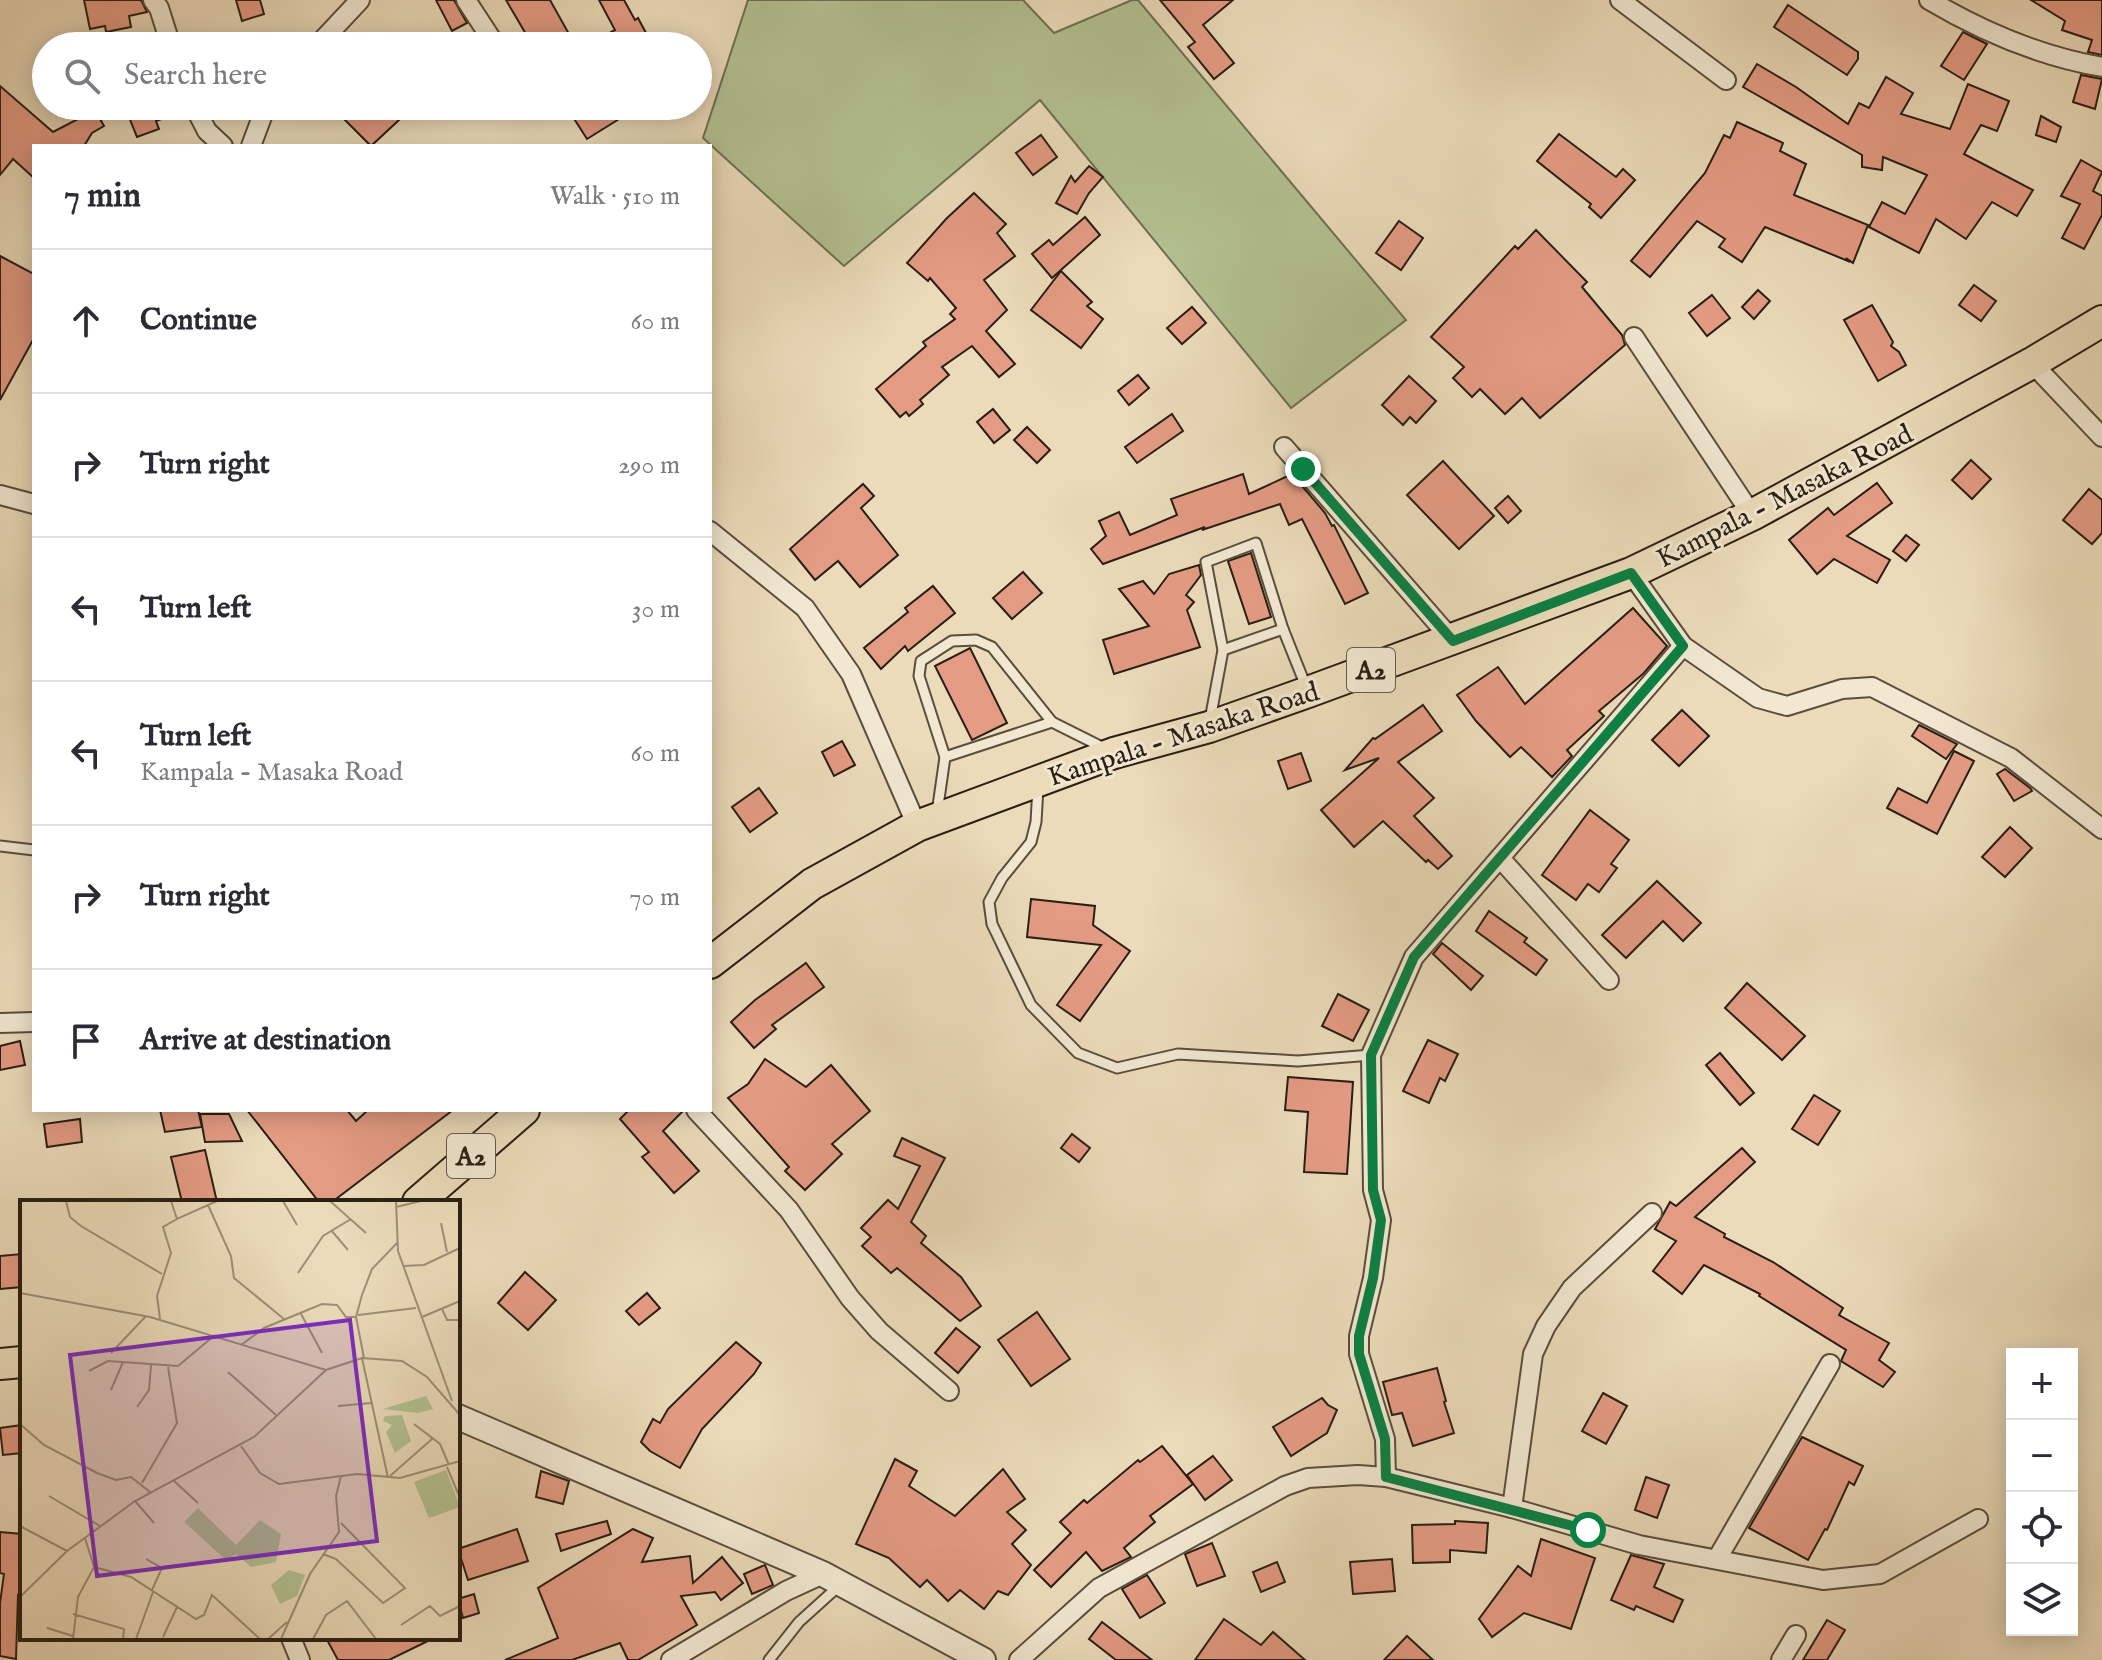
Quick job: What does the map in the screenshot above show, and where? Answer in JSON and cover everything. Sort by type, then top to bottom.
[{"type":"main road","name":"Kampala - Masaka Road","points":[[712,961],[812,884],[926,822],[1114,753],[1209,727],[1453,641],[1631,573],[1752,515],[2032,363],[2102,321]]},
{"type":"main road","name":"A2","points":[[420,1200],[522,1112]]},
{"type":"main road","points":[[0,1364],[20,1362]]},
{"type":"street","points":[[153,0],[167,32]]},
{"type":"street","points":[[330,32],[360,0]]},
{"type":"street","points":[[466,0],[487,32]]},
{"type":"street","points":[[1620,0],[1726,80]]},
{"type":"street","points":[[1929,0],[1974,27],[2048,55],[2102,67]]},
{"type":"street","points":[[201,120],[207,131],[221,144]]},
{"type":"street","points":[[252,144],[261,120]]},
{"type":"street","points":[[1634,337],[1752,515]]},
{"type":"street","points":[[2032,363],[2102,437]]},
{"type":"street","points":[[1284,447],[1453,641]]},
{"type":"street","points":[[0,495],[32,503]]},
{"type":"street","points":[[712,533],[805,608],[851,674],[926,822]]},
{"type":"street","points":[[1631,573],[1683,646],[1758,698],[1787,706],[1842,689],[1872,687],[2011,758],[2102,829]]},
{"type":"street","points":[[1386,1477],[1385,1439],[1359,1354],[1359,1336],[1373,1278],[1381,1220],[1373,1190],[1371,1055],[1414,957],[1683,646]]},
{"type":"street","points":[[1500,858],[1609,980]]},
{"type":"street","points":[[0,1023],[32,1022]]},
{"type":"street","points":[[698,1112],[789,1210],[850,1298],[879,1331],[949,1391]]},
{"type":"street","points":[[1512,1508],[1533,1354],[1546,1326],[1572,1288],[1652,1213]]},
{"type":"street","points":[[1717,1559],[1830,1364]]},
{"type":"street","points":[[460,1418],[832,1579],[983,1660]]},
{"type":"street","points":[[1019,1660],[1099,1588],[1285,1486],[1308,1478],[1386,1477],[1512,1508],[1639,1545],[1823,1580],[1880,1574],[1978,1519]]},
{"type":"street","points":[[671,1660],[786,1591],[832,1579]]},
{"type":"street","points":[[1781,1660],[1796,1635]]},
{"type":"street","points":[[292,1640],[300,1660]]},
{"type":"lane","points":[[1209,727],[1223,650],[1206,562],[1256,543],[1283,629],[1308,692]]},
{"type":"lane","points":[[1223,650],[1283,629]]},
{"type":"lane","points":[[926,822],[945,757],[919,676],[921,661],[952,641],[976,640],[992,647],[1052,722],[1114,753]]},
{"type":"lane","points":[[945,757],[1052,722]]},
{"type":"lane","points":[[1039,779],[1036,822],[1031,842],[1002,878],[989,902],[992,924],[1031,1005],[1078,1053],[1117,1068],[1178,1054],[1298,1061],[1371,1055]]},
{"type":"lane","points":[[0,846],[32,850]]},
{"type":"lane","points":[[769,1660],[832,1579]]},
{"type":"green space","points":[[748,0],[1023,0],[1054,33],[1138,0],[1406,320],[1291,408],[1040,100],[844,266],[703,138],[709,120],[712,120],[712,110]]},
{"type":"building","points":[[84,0],[141,0],[147,12],[129,16],[131,27],[106,32],[105,26],[90,29]]},
{"type":"building","points":[[236,0],[260,0],[264,14],[242,21]]},
{"type":"building","points":[[436,0],[454,0],[467,23],[452,31]]},
{"type":"building","points":[[506,0],[550,0],[568,32],[525,32]]},
{"type":"building","points":[[599,0],[624,0],[646,32],[611,32],[615,30]]},
{"type":"building","points":[[1160,0],[1233,0],[1203,25],[1234,63],[1214,79],[1188,47],[1195,42]]},
{"type":"building","points":[[2031,0],[2102,0],[2102,55],[2088,52],[2092,40],[2062,30],[2065,21]]},
{"type":"building","points":[[1788,5],[1858,52],[1858,59],[1847,75],[1774,27]]},
{"type":"building","points":[[1963,32],[1987,44],[1964,80],[1941,66]]},
{"type":"building","points":[[1757,64],[1848,124],[1859,103],[1869,108],[1886,77],[1913,93],[1901,114],[1950,129],[1968,84],[2009,101],[1997,131],[1981,125],[1964,154],[2033,190],[2017,216],[1992,202],[1966,239],[1936,219],[1919,253],[1869,227],[1882,202],[1905,214],[1927,175],[1883,157],[1882,170],[1862,167],[1862,155],[1743,87]]},
{"type":"building","points":[[2081,75],[2102,79],[2095,109],[2073,102]]},
{"type":"building","points":[[0,86],[32,114],[32,120],[39,120],[53,132],[76,120],[101,120],[104,126],[92,133],[85,144],[32,144],[32,176],[13,159],[0,175]]},
{"type":"building","points":[[2041,116],[2061,127],[2056,142],[2036,135]]},
{"type":"building","points":[[130,120],[159,120],[156,121],[159,129],[137,137]]},
{"type":"building","points":[[345,120],[399,120],[373,144],[369,144]]},
{"type":"building","points":[[575,120],[618,120],[587,139]]},
{"type":"building","points":[[1737,122],[1783,143],[1780,151],[1806,164],[1794,195],[1868,225],[1853,263],[1765,227],[1742,262],[1719,247],[1725,239],[1697,221],[1650,277],[1631,261],[1705,173],[1724,135],[1730,138]]},
{"type":"building","points":[[1559,134],[1616,177],[1623,169],[1635,180],[1601,218],[1589,207],[1591,204],[1537,161]]},
{"type":"building","points":[[1041,135],[1057,157],[1033,175],[1016,153]]},
{"type":"building","points":[[2081,160],[2102,172],[2093,191],[2102,196],[2102,215],[2084,249],[2062,238],[2080,204],[2061,196]]},
{"type":"building","points":[[1089,166],[1103,177],[1077,214],[1056,203],[1071,176],[1075,182]]},
{"type":"building","points":[[974,193],[1006,224],[997,233],[1015,256],[984,280],[1007,310],[986,331],[1015,364],[999,377],[972,346],[942,367],[949,375],[920,400],[923,404],[909,416],[906,412],[900,417],[876,389],[926,346],[923,342],[955,319],[950,314],[956,308],[930,278],[928,281],[907,263]]},
{"type":"building","points":[[1085,217],[1100,235],[1052,278],[1032,254],[1049,240],[1053,245]]},
{"type":"building","points":[[1399,221],[1423,238],[1401,270],[1376,253]]},
{"type":"building","points":[[1536,230],[1587,282],[1582,287],[1622,335],[1625,345],[1540,418],[1522,398],[1505,414],[1480,389],[1472,397],[1453,378],[1464,367],[1431,337],[1515,246],[1518,249]]},
{"type":"building","points":[[0,256],[32,273],[32,342],[0,400]]},
{"type":"building","points":[[1061,271],[1092,302],[1087,306],[1103,319],[1081,348],[1031,310]]},
{"type":"building","points":[[1974,285],[1996,301],[1981,321],[1959,305]]},
{"type":"building","points":[[1758,290],[1770,301],[1754,319],[1742,307]]},
{"type":"building","points":[[1712,295],[1730,318],[1707,336],[1689,313]]},
{"type":"building","points":[[1872,305],[1893,342],[1891,346],[1899,352],[1906,365],[1878,381],[1844,320]]},
{"type":"building","points":[[1192,307],[1206,323],[1182,344],[1167,328]]},
{"type":"building","points":[[1138,375],[1149,388],[1129,405],[1118,391]]},
{"type":"building","points":[[1409,376],[1436,401],[1416,423],[1410,417],[1403,425],[1382,405]]},
{"type":"building","points":[[993,409],[1010,430],[994,443],[977,422]]},
{"type":"building","points":[[1172,414],[1183,431],[1137,463],[1125,447]]},
{"type":"building","points":[[1027,427],[1050,450],[1037,463],[1014,440]]},
{"type":"building","points":[[1971,460],[1991,479],[1972,499],[1952,480]]},
{"type":"building","points":[[1443,461],[1494,516],[1459,549],[1407,495]]},
{"type":"building","points":[[1243,474],[1249,494],[1292,474],[1334,525],[1368,593],[1345,604],[1302,519],[1289,525],[1280,504],[1103,564],[1091,549],[1106,536],[1099,521],[1119,512],[1130,535],[1177,515],[1171,499]]},
{"type":"building","points":[[1877,483],[1892,503],[1847,536],[1890,560],[1877,583],[1834,559],[1817,574],[1789,540],[1828,508],[1834,515]]},
{"type":"building","points":[[863,484],[874,496],[861,508],[898,555],[860,587],[838,561],[815,580],[790,549]]},
{"type":"building","points":[[2089,489],[2102,500],[2102,533],[2092,544],[2063,520]]},
{"type":"building","points":[[1508,496],[1521,511],[1508,523],[1495,508]]},
{"type":"building","points":[[1906,535],[1919,545],[1906,561],[1893,551]]},
{"type":"building","points":[[1251,553],[1271,617],[1249,624],[1228,561]]},
{"type":"building","points":[[1199,565],[1201,575],[1186,595],[1194,602],[1187,610],[1200,647],[1114,674],[1103,640],[1149,626],[1119,589],[1143,581],[1154,594],[1169,574]]},
{"type":"building","points":[[1023,572],[1042,593],[1012,619],[993,598]]},
{"type":"building","points":[[933,586],[955,613],[908,651],[905,646],[881,669],[864,648],[908,612],[905,608]]},
{"type":"building","points":[[1633,608],[1667,646],[1644,673],[1599,711],[1604,716],[1567,750],[1572,756],[1552,777],[1521,747],[1510,757],[1476,721],[1457,695],[1498,667],[1525,704]]},
{"type":"building","points":[[970,648],[1007,723],[972,740],[935,666]]},
{"type":"building","points":[[1423,705],[1442,731],[1398,762],[1434,798],[1414,816],[1452,856],[1438,869],[1428,860],[1426,862],[1383,821],[1354,847],[1321,810],[1379,758],[1345,770],[1373,738]]},
{"type":"building","points":[[1682,710],[1709,736],[1679,766],[1652,740]]},
{"type":"building","points":[[1919,725],[1957,744],[1946,759],[1912,736]]},
{"type":"building","points":[[842,741],[855,765],[834,776],[822,752]]},
{"type":"building","points":[[1954,751],[1974,761],[1937,834],[1887,808],[1898,788],[1927,803]]},
{"type":"building","points":[[1301,753],[1311,781],[1288,789],[1278,761]]},
{"type":"building","points":[[2005,769],[2032,791],[2014,801],[1997,774]]},
{"type":"building","points":[[759,788],[777,813],[750,832],[732,807]]},
{"type":"building","points":[[1590,810],[1629,840],[1611,864],[1617,868],[1599,892],[1588,884],[1576,900],[1542,875]]},
{"type":"building","points":[[2010,827],[2032,848],[2005,877],[1982,857]]},
{"type":"building","points":[[1657,881],[1701,923],[1683,941],[1663,921],[1626,958],[1602,935]]},
{"type":"building","points":[[1031,899],[1095,906],[1093,925],[1130,951],[1080,1021],[1057,1005],[1101,945],[1027,937]]},
{"type":"building","points":[[1489,911],[1527,938],[1524,942],[1547,960],[1536,975],[1476,931]]},
{"type":"building","points":[[1442,943],[1483,976],[1471,990],[1433,954]]},
{"type":"building","points":[[806,963],[824,987],[772,1025],[776,1029],[754,1048],[731,1022],[755,1000]]},
{"type":"building","points":[[1747,983],[1805,1036],[1782,1060],[1725,1008]]},
{"type":"building","points":[[1338,994],[1369,1010],[1353,1041],[1322,1026]]},
{"type":"building","points":[[1428,1040],[1458,1054],[1445,1081],[1440,1078],[1429,1103],[1403,1091]]},
{"type":"building","points":[[20,1041],[25,1065],[0,1070],[0,1046]]},
{"type":"building","points":[[1720,1053],[1754,1093],[1740,1105],[1706,1065]]},
{"type":"building","points":[[765,1059],[806,1087],[831,1065],[870,1111],[832,1144],[842,1154],[805,1190],[785,1171],[789,1167],[728,1098],[748,1084]]},
{"type":"building","points":[[1288,1077],[1353,1082],[1347,1174],[1304,1172],[1308,1112],[1285,1110]]},
{"type":"building","points":[[1814,1095],[1840,1111],[1818,1145],[1792,1129]]},
{"type":"building","points":[[160,1112],[198,1112],[202,1127],[165,1132]]},
{"type":"building","points":[[249,1112],[349,1112],[356,1121],[366,1112],[450,1112],[335,1200],[317,1200]]},
{"type":"building","points":[[627,1112],[682,1112],[663,1131],[699,1171],[674,1193],[642,1157],[649,1152],[620,1119]]},
{"type":"building","points":[[200,1114],[229,1114],[242,1141],[205,1142]]},
{"type":"building","points":[[80,1119],[82,1142],[47,1147],[44,1124]]},
{"type":"building","points":[[1072,1134],[1090,1148],[1079,1162],[1061,1148]]},
{"type":"building","points":[[902,1138],[945,1158],[911,1222],[926,1236],[921,1243],[961,1277],[981,1306],[960,1321],[897,1268],[891,1273],[862,1246],[871,1237],[861,1228],[888,1200],[898,1209],[920,1166],[894,1156]]},
{"type":"building","points":[[1742,1148],[1755,1162],[1695,1217],[1725,1234],[1724,1237],[1773,1262],[1843,1308],[1839,1315],[1889,1343],[1879,1360],[1895,1372],[1883,1387],[1841,1361],[1846,1350],[1760,1294],[1704,1265],[1682,1294],[1653,1271],[1676,1241],[1655,1229],[1670,1202],[1676,1206]]},
{"type":"building","points":[[205,1150],[217,1200],[182,1200],[171,1157]]},
{"type":"building","points":[[20,1254],[20,1287],[0,1289],[0,1256]]},
{"type":"building","points":[[525,1272],[556,1300],[528,1330],[498,1303]]},
{"type":"building","points":[[647,1293],[660,1308],[639,1325],[626,1311]]},
{"type":"building","points":[[1037,1312],[1070,1359],[1031,1386],[998,1340]]},
{"type":"building","points":[[956,1328],[980,1347],[958,1373],[935,1353]]},
{"type":"building","points":[[736,1342],[761,1363],[702,1429],[680,1468],[650,1451],[641,1442],[653,1419],[660,1423],[668,1409]]},
{"type":"building","points":[[1437,1368],[1454,1433],[1413,1446],[1402,1413],[1392,1415],[1383,1382]]},
{"type":"building","points":[[1603,1393],[1627,1406],[1606,1444],[1582,1431]]},
{"type":"building","points":[[1322,1398],[1337,1410],[1327,1433],[1291,1456],[1273,1427]]},
{"type":"building","points":[[20,1425],[20,1453],[3,1455],[0,1428]]},
{"type":"building","points":[[1802,1437],[1863,1466],[1854,1485],[1849,1482],[1827,1530],[1808,1560],[1749,1528]]},
{"type":"building","points":[[1162,1446],[1193,1484],[1150,1516],[1155,1522],[1124,1548],[1131,1557],[1102,1571],[1086,1552],[1051,1587],[1034,1570],[1071,1533],[1060,1522],[1084,1500],[1087,1503],[1138,1460],[1140,1462]]},
{"type":"building","points":[[1213,1456],[1232,1480],[1205,1500],[1187,1475]]},
{"type":"building","points":[[895,1459],[917,1471],[909,1486],[955,1516],[1003,1469],[1025,1499],[1007,1512],[1026,1530],[1012,1544],[1031,1565],[1008,1595],[998,1591],[984,1609],[960,1590],[948,1601],[927,1580],[920,1587],[889,1558],[856,1544]]},
{"type":"building","points":[[541,1471],[569,1481],[563,1504],[536,1497]]},
{"type":"building","points":[[1646,1477],[1669,1485],[1657,1518],[1635,1510]]},
{"type":"building","points":[[607,1521],[611,1534],[561,1551],[556,1534]]},
{"type":"building","points":[[1455,1521],[1488,1523],[1486,1553],[1450,1550],[1450,1562],[1413,1563],[1412,1525],[1455,1524]]},
{"type":"building","points":[[517,1529],[528,1561],[468,1580],[460,1548]]},
{"type":"building","points":[[633,1529],[653,1538],[642,1562],[690,1556],[693,1583],[722,1557],[743,1583],[721,1600],[715,1592],[681,1596],[697,1625],[638,1660],[628,1660],[620,1643],[572,1660],[505,1660],[558,1638],[538,1588]]},
{"type":"building","points":[[0,1532],[20,1534],[16,1659],[0,1656],[0,1603],[4,1574],[0,1573]]},
{"type":"building","points":[[1541,1539],[1595,1558],[1571,1629],[1524,1613],[1492,1637],[1479,1619],[1518,1566],[1531,1576]]},
{"type":"building","points":[[1212,1543],[1225,1576],[1197,1586],[1185,1554]]},
{"type":"building","points":[[1631,1555],[1664,1564],[1654,1587],[1683,1600],[1673,1622],[1636,1606],[1634,1610],[1611,1600]]},
{"type":"building","points":[[1392,1559],[1395,1591],[1353,1594],[1350,1562]]},
{"type":"building","points":[[1277,1562],[1285,1582],[1261,1592],[1253,1572]]},
{"type":"building","points":[[765,1565],[773,1585],[752,1594],[744,1574]]},
{"type":"building","points":[[1147,1575],[1165,1603],[1140,1618],[1122,1589]]},
{"type":"building","points":[[474,1594],[479,1613],[463,1618],[460,1598]]},
{"type":"building","points":[[1224,1619],[1261,1645],[1273,1632],[1305,1660],[1195,1660]]},
{"type":"building","points":[[1827,1620],[1845,1630],[1827,1660],[1803,1660]]},
{"type":"building","points":[[1102,1622],[1152,1660],[1116,1660],[1089,1639]]},
{"type":"building","points":[[1407,1636],[1433,1660],[1384,1660]]},
{"type":"building","points":[[327,1640],[430,1640],[389,1660],[338,1660]]},
{"type":"route","points":[[1303,469],[1453,641],[1631,573],[1683,646],[1414,957],[1371,1055],[1373,1190],[1381,1220],[1373,1278],[1359,1336],[1359,1354],[1385,1439],[1386,1477],[1588,1530]]}]
